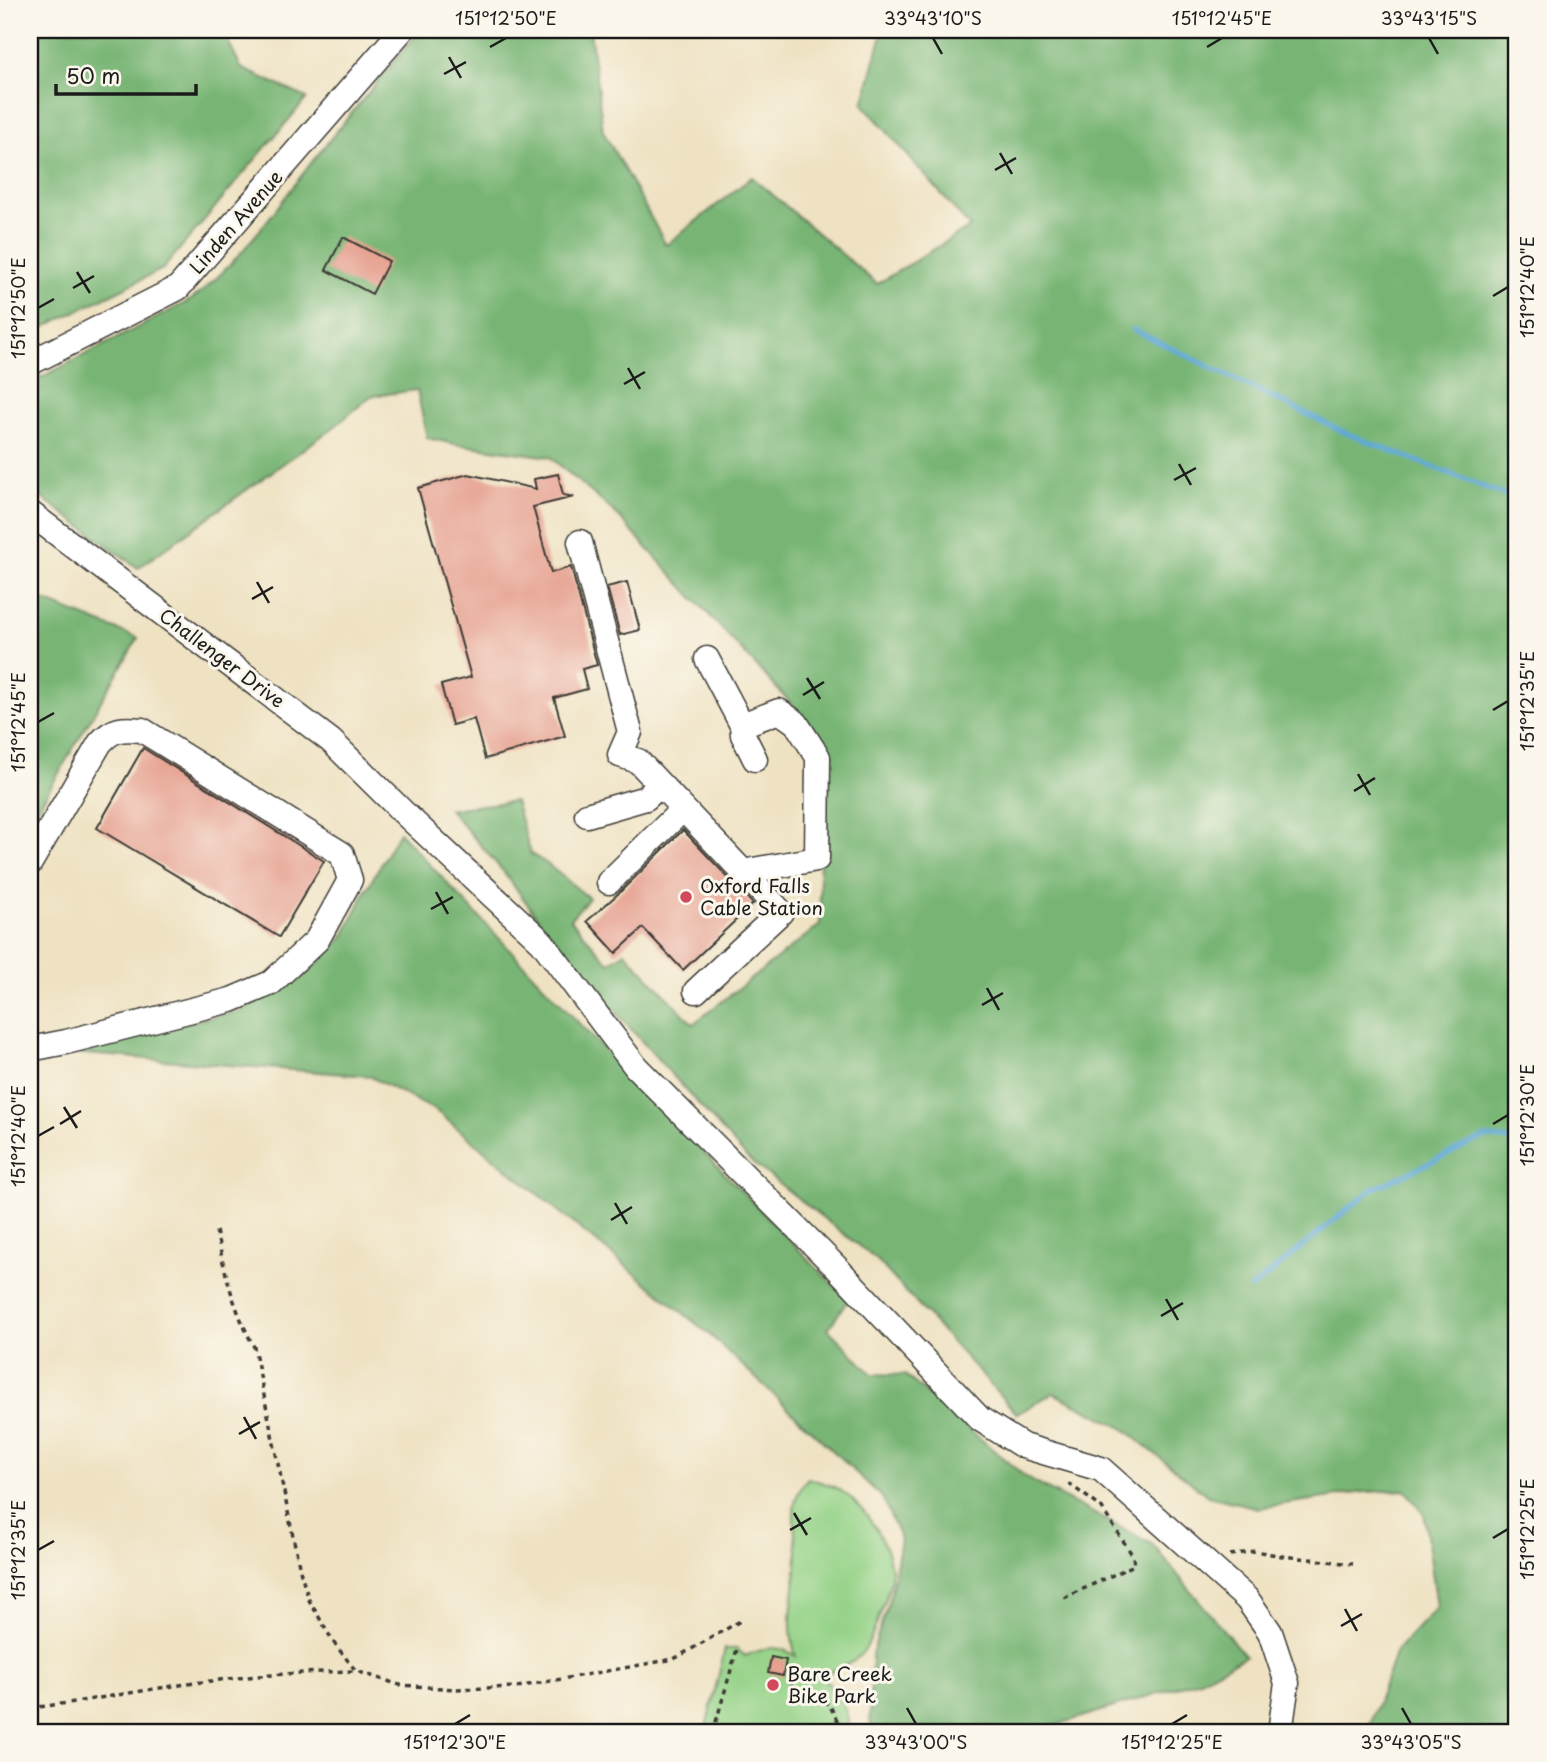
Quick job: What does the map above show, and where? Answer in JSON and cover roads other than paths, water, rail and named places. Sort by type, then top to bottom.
[{"type":"street","name":"Linden Avenue","points":[[30,363],[178,288],[402,30]]},
{"type":"street","name":"Challenger Drive","points":[[30,513],[331,741],[541,942],[636,1067],[837,1269],[980,1419],[1023,1446],[1101,1469],[1247,1599],[1270,1632],[1287,1683],[1280,1732]]},
{"type":"street","points":[[580,542],[630,732],[620,754],[638,761],[780,912],[696,991]]},
{"type":"street","points":[[707,659],[742,725],[743,735],[755,759]]},
{"type":"street","points":[[742,725],[779,711],[796,723],[818,757],[817,859],[742,872]]},
{"type":"street","points":[[30,863],[100,743],[110,732],[122,727],[142,730],[342,854],[350,880],[317,940],[271,983],[231,1000],[30,1049]]},
{"type":"street","points":[[587,815],[646,798],[660,785]]},
{"type":"street","points":[[609,882],[683,809]]},
{"type":"waterway","points":[[1132,329],[1348,434],[1517,500]]},
{"type":"waterway","points":[[1252,1288],[1371,1190],[1485,1137],[1517,1141]]},
{"type":"place","name":"Oxford Falls Cable Station","points":[[686,897]]},
{"type":"place","name":"Bare Creek Bike Park","points":[[773,1685]]}]
